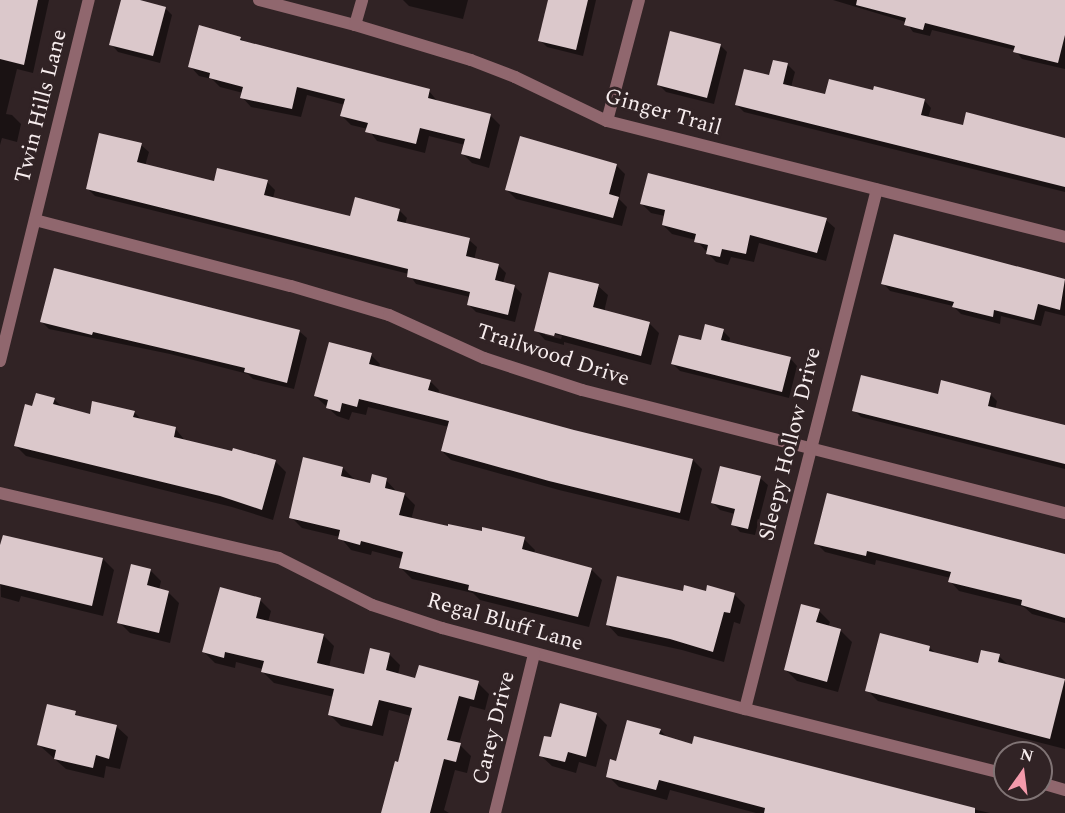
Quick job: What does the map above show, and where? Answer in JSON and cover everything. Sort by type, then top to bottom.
[{"type":"street","name":"Twin Hills Lane","points":[[0,361],[89,0]]},
{"type":"street","name":"Ginger Trail","points":[[259,0],[355,25],[471,60],[515,77],[607,121],[1065,237]]},
{"type":"street","points":[[355,25],[362,0]]},
{"type":"street","points":[[607,121],[639,0]]},
{"type":"street","name":"Sleepy Hollow Drive","points":[[745,709],[877,189]]},
{"type":"street","name":"Trailwood Drive","points":[[35,220],[291,286],[389,315],[484,358],[582,390],[1065,513]]},
{"type":"street","name":"Regal Bluff Lane","points":[[0,493],[279,558],[372,604],[534,654],[993,771]]},
{"type":"street","name":"Carey Drive","points":[[495,813],[534,654]]},
{"type":"building","points":[[0,0],[38,0],[24,65],[0,59]]},
{"type":"building","points":[[121,0],[140,0],[166,7],[153,56],[109,45]]},
{"type":"building","points":[[548,0],[588,0],[576,50],[538,41]]},
{"type":"building","points":[[857,0],[1065,0],[1065,35],[1058,63],[1013,52],[1015,46],[925,23],[923,30],[904,25],[906,18],[856,5]]},
{"type":"building","points":[[199,25],[241,37],[240,40],[430,89],[428,98],[491,114],[480,159],[461,154],[465,139],[420,128],[416,144],[365,132],[368,123],[340,116],[345,99],[297,87],[292,109],[240,98],[243,87],[209,78],[210,73],[188,67]]},
{"type":"building","points":[[670,31],[721,44],[707,98],[657,85]]},
{"type":"building","points":[[773,60],[788,63],[783,84],[825,94],[829,79],[873,90],[874,86],[925,99],[921,115],[963,125],[966,112],[1065,138],[1065,187],[735,105],[744,69],[769,75]]},
{"type":"building","points":[[99,133],[142,143],[137,162],[214,181],[217,168],[268,180],[264,195],[350,216],[355,197],[400,209],[397,221],[470,238],[466,256],[499,264],[495,280],[515,285],[508,315],[467,305],[470,292],[407,277],[408,269],[86,189]]},
{"type":"building","points":[[520,136],[617,164],[609,194],[619,197],[613,218],[505,190]]},
{"type":"building","points":[[648,173],[827,218],[817,253],[750,235],[746,254],[722,249],[720,257],[706,254],[708,245],[694,242],[696,234],[662,225],[665,210],[640,204]]},
{"type":"building","points":[[894,234],[1065,279],[1060,310],[1038,304],[1034,320],[994,310],[993,317],[952,307],[954,302],[881,284]]},
{"type":"building","points":[[54,268],[300,330],[287,383],[244,372],[245,368],[93,332],[92,335],[40,322]]},
{"type":"building","points":[[549,272],[599,284],[593,307],[650,322],[641,356],[555,333],[554,336],[534,331]]},
{"type":"building","points":[[705,324],[724,329],[721,340],[791,357],[782,392],[671,364],[679,335],[701,340]]},
{"type":"building","points":[[329,342],[372,353],[369,364],[431,380],[428,390],[574,430],[693,459],[680,513],[549,481],[441,451],[449,421],[359,399],[357,407],[342,403],[340,412],[326,408],[328,400],[314,396]]},
{"type":"building","points":[[861,375],[938,394],[941,380],[991,393],[988,406],[1065,425],[1065,464],[852,411]]},
{"type":"building","points":[[36,393],[55,398],[53,404],[90,414],[92,401],[135,411],[133,417],[176,427],[174,437],[232,451],[233,448],[276,460],[262,510],[220,496],[14,446],[25,404],[32,406]]},
{"type":"building","points":[[303,457],[343,467],[341,476],[370,483],[372,474],[387,478],[385,488],[405,493],[399,515],[482,531],[482,527],[525,537],[522,549],[592,568],[578,617],[468,590],[469,585],[399,568],[403,552],[361,541],[360,545],[338,539],[340,530],[289,518]]},
{"type":"building","points":[[720,466],[761,476],[748,529],[731,525],[735,509],[711,503]]},
{"type":"building","points":[[827,493],[1065,554],[1065,618],[1021,605],[1022,600],[948,582],[951,572],[867,551],[866,556],[814,544]]},
{"type":"building","points":[[3,535],[103,558],[92,606],[0,584],[0,545]]},
{"type":"building","points":[[131,564],[151,569],[147,585],[169,591],[159,633],[117,623]]},
{"type":"building","points":[[617,576],[683,591],[684,585],[706,591],[707,585],[735,593],[730,613],[724,612],[713,652],[670,639],[606,625]]},
{"type":"building","points":[[220,587],[261,598],[256,618],[324,634],[317,663],[364,674],[370,648],[390,653],[386,670],[415,678],[419,665],[479,681],[474,700],[459,696],[447,740],[461,743],[456,762],[444,759],[430,813],[381,813],[395,761],[398,762],[412,708],[379,700],[372,726],[328,715],[334,689],[261,672],[264,661],[225,652],[224,658],[202,652]]},
{"type":"building","points":[[801,604],[820,609],[816,622],[841,629],[827,682],[784,670]]},
{"type":"building","points":[[880,633],[930,646],[929,651],[978,663],[981,650],[1000,654],[998,662],[1065,679],[1050,739],[865,691]]},
{"type":"building","points":[[560,703],[597,713],[586,757],[568,752],[565,762],[539,756],[544,736],[551,737]]},
{"type":"building","points":[[47,704],[76,711],[75,715],[117,725],[109,759],[96,755],[93,768],[54,759],[56,750],[37,745]]},
{"type":"building","points":[[627,720],[661,729],[659,734],[692,744],[694,736],[975,808],[975,813],[764,813],[765,808],[659,780],[656,790],[606,777],[610,759],[616,761]]}]
